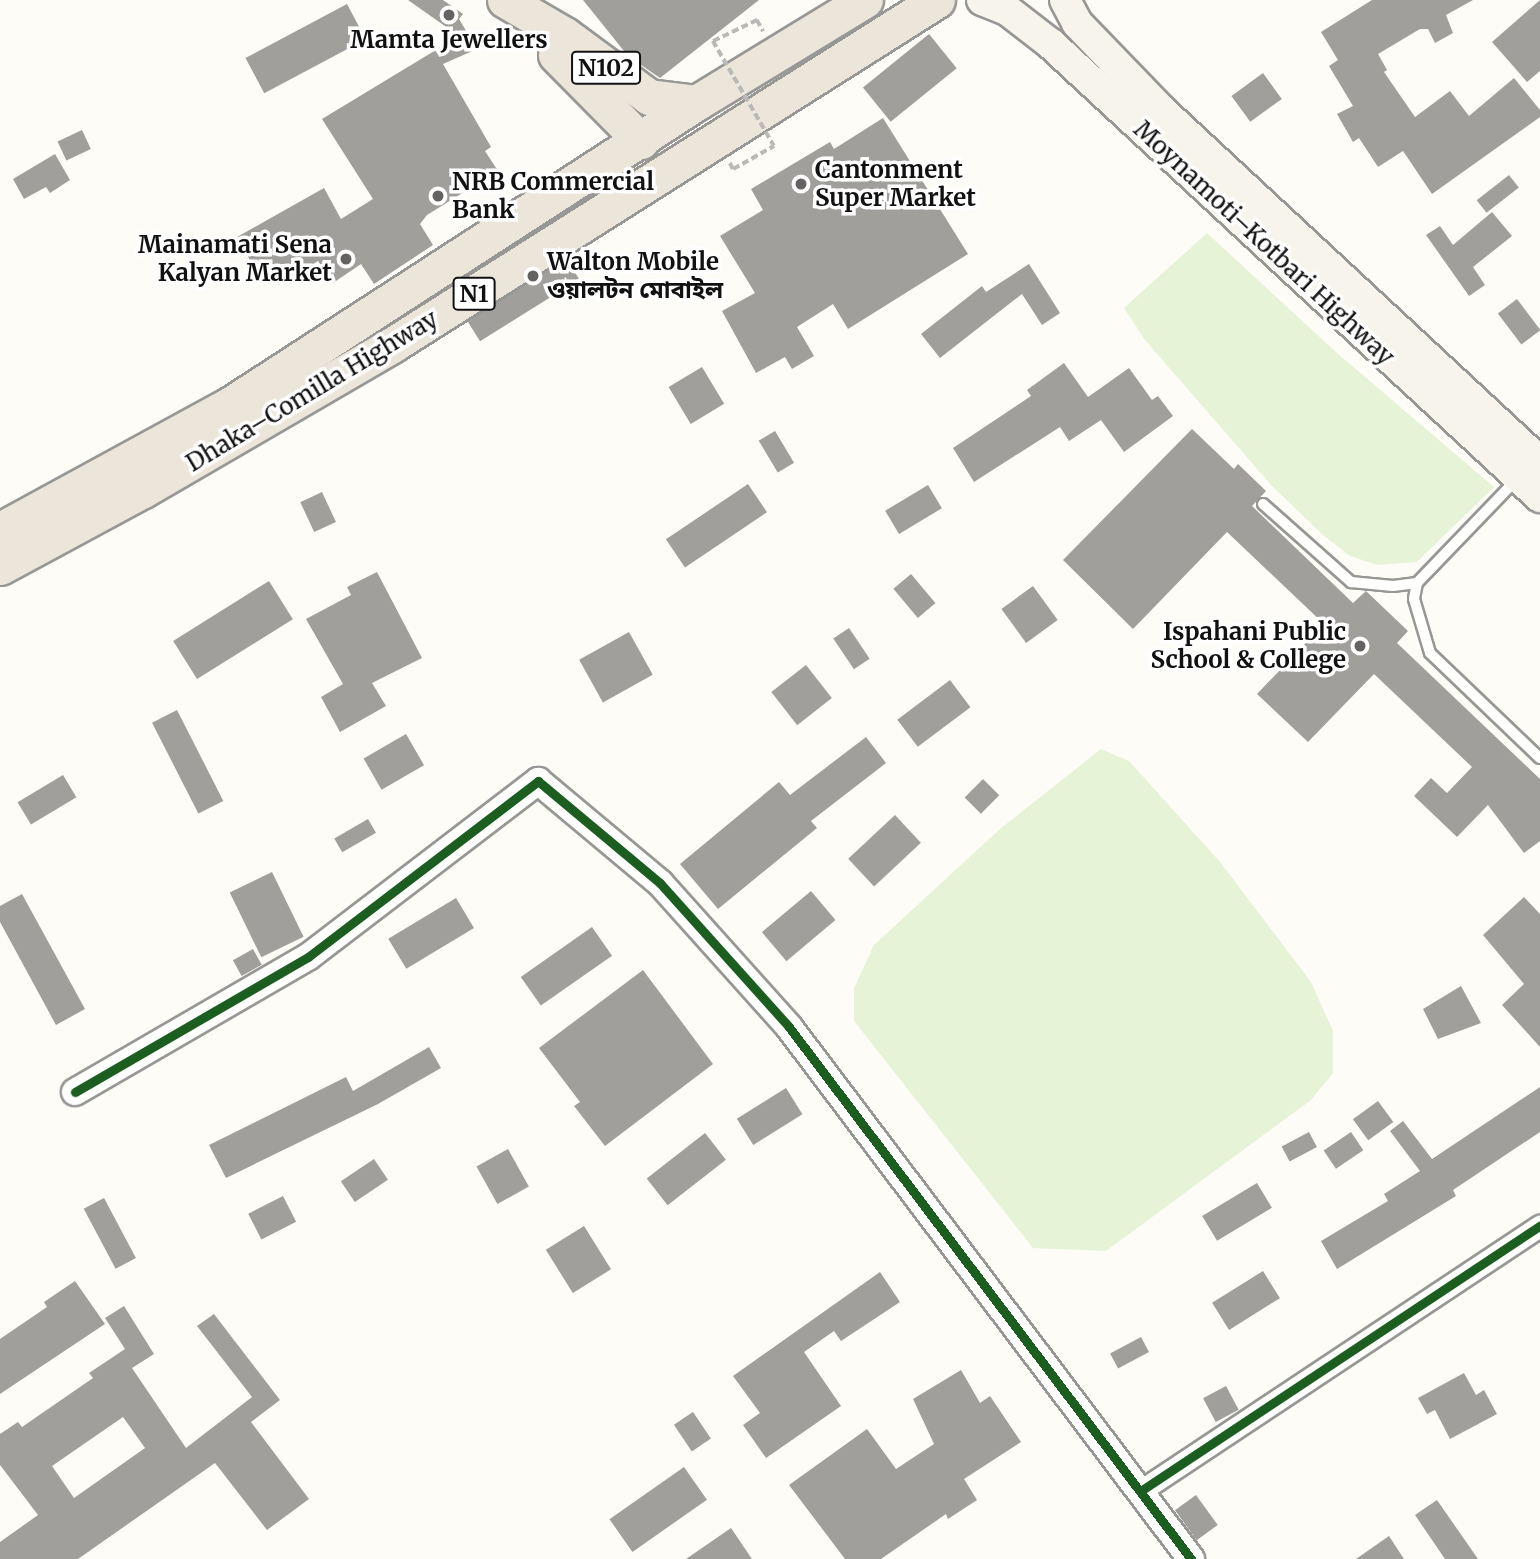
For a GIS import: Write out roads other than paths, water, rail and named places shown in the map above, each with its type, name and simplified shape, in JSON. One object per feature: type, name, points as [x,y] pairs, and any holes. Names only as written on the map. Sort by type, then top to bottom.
[{"type":"highway","name":"Dhaka–Comilla Highway","points":[[0,530],[231,404],[696,103],[865,0]]},
{"type":"highway","name":"Dhaka–Comilla Highway","points":[[0,567],[143,490],[392,345],[937,0]]},
{"type":"highway","name":"N102","points":[[514,7],[565,36],[649,97],[696,103]]},
{"type":"highway","name":"N102","points":[[514,7],[550,49],[601,97],[641,141]]},
{"type":"highway","points":[[561,192],[593,166],[608,143],[609,114],[601,97]]},
{"type":"main road","name":"Moynamoti–Kotbari Highway","points":[[982,0],[1007,10],[1051,44],[1533,479]]},
{"type":"main road","name":"Moynamoti–Kotbari Highway","points":[[1065,0],[1077,23],[1162,111],[1533,479]]},
{"type":"street","points":[[75,1092],[308,957],[538,780],[660,883],[789,1027],[1142,1490],[1191,1559]]},
{"type":"street","points":[[1142,1490],[1540,1226]]},
{"type":"lane","points":[[1262,504],[1351,582],[1417,583],[1533,479]]},
{"type":"lane","points":[[1417,583],[1416,614],[1430,653],[1540,758]]},
{"type":"place","name":"Mamta Jewellers","points":[[449,15]]},
{"type":"place","name":"Cantonment Super Market","points":[[801,184]]},
{"type":"place","name":"NRB Commercial Bank","points":[[438,196]]},
{"type":"place","name":"Mainamati Sena Kalyan Market","points":[[346,259]]},
{"type":"place","name":"Walton Mobile ওয়ালটন মোবাইল","points":[[533,276]]},
{"type":"place","name":"Ispahani Public School & College","points":[[1360,646]]}]
